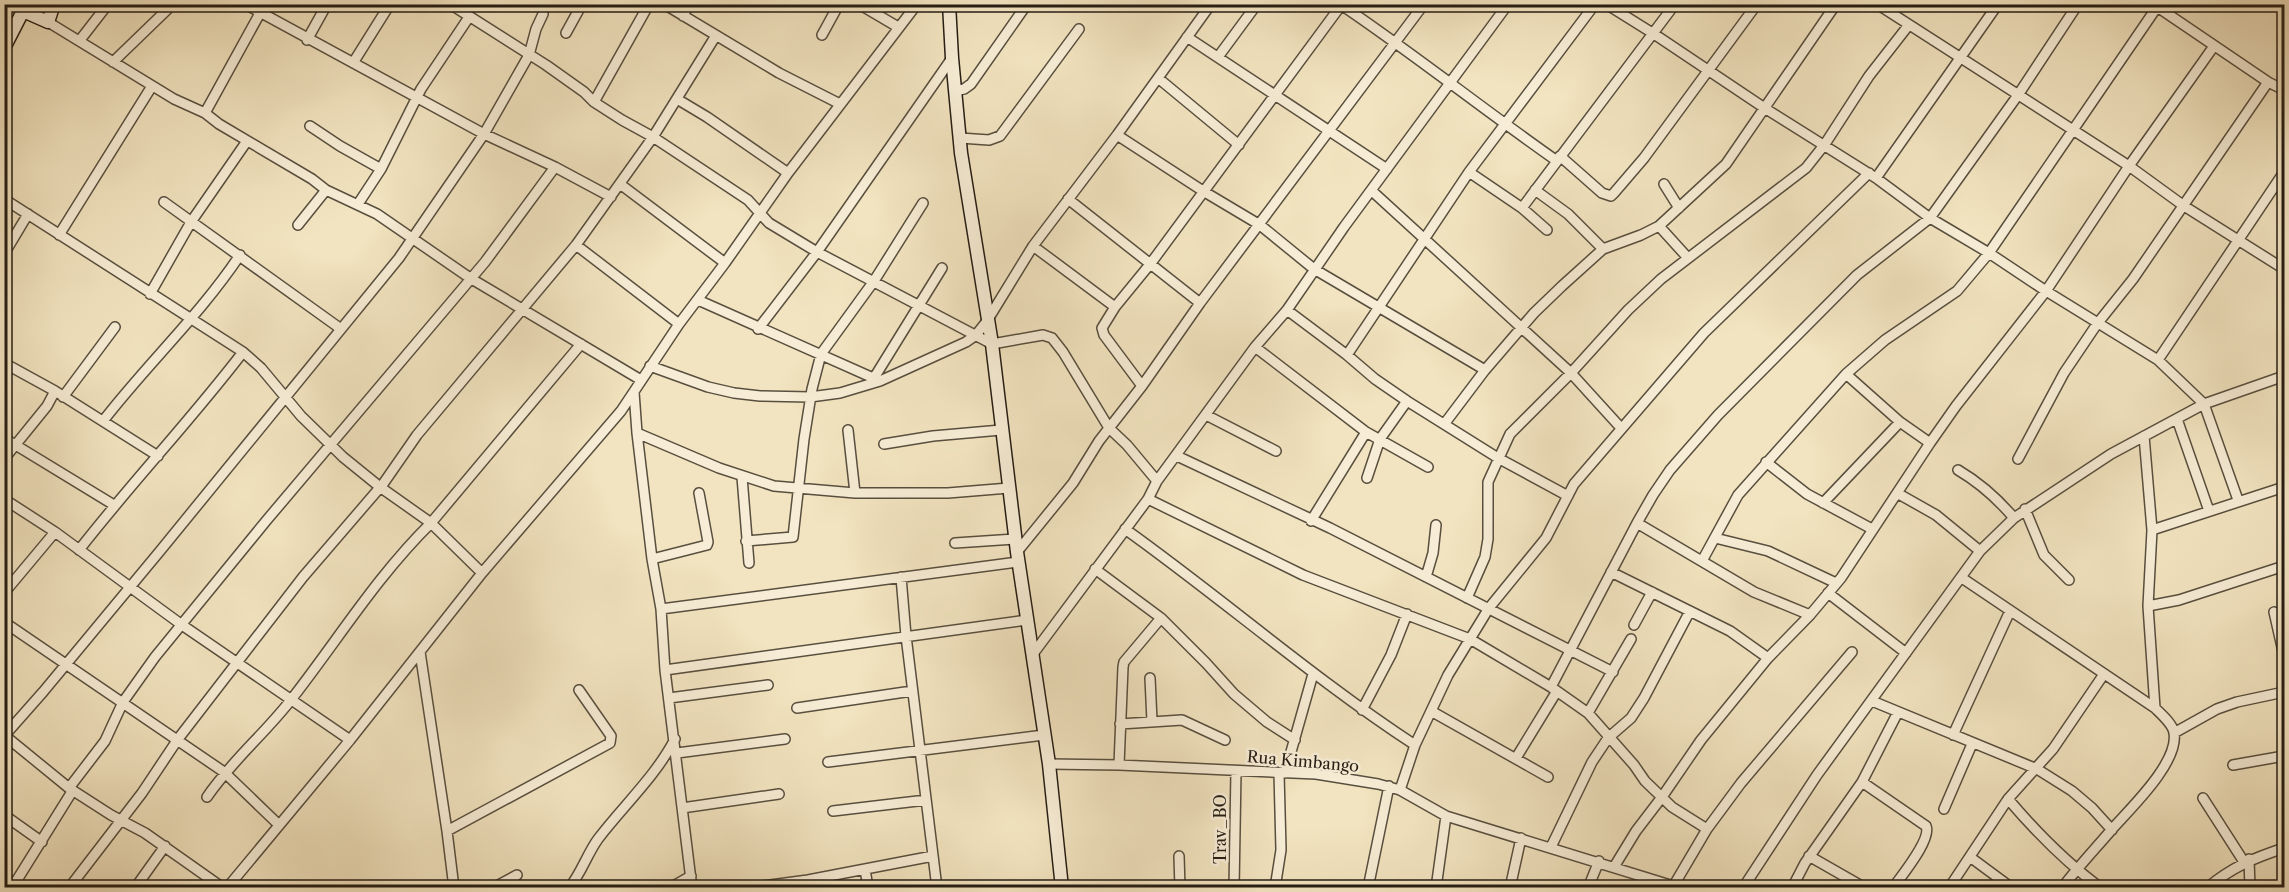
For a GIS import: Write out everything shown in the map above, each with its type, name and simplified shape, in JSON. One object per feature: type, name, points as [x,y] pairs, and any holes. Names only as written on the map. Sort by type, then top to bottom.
[{"type":"street","points":[[12,4],[23,12],[48,22],[80,40],[152,86],[205,113],[326,190],[377,214],[470,278],[641,380]]},
{"type":"street","points":[[48,22],[54,4]]},
{"type":"street","points":[[80,40],[108,4]]},
{"type":"street","points":[[113,62],[172,4]]},
{"type":"street","points":[[245,4],[262,9],[307,39],[484,134],[555,166],[612,197]]},
{"type":"street","points":[[307,39],[327,4]]},
{"type":"street","points":[[353,63],[390,4]]},
{"type":"street","points":[[450,4],[584,92],[594,102],[653,136],[748,200],[769,223],[817,252],[992,344],[1043,335],[1052,338],[1063,352],[1109,428],[1127,445],[1157,481]]},
{"type":"street","points":[[566,33],[582,4]]},
{"type":"street","points":[[594,102],[649,4]]},
{"type":"street","points":[[664,4],[715,37],[840,104]]},
{"type":"street","points":[[683,16],[689,4]]},
{"type":"street","points":[[822,35],[839,4]]},
{"type":"street","points":[[859,4],[898,27]]},
{"type":"street","points":[[543,15],[536,29],[529,55],[484,134],[412,238],[341,329],[66,665],[5,735],[71,789],[229,887],[350,740],[482,573],[634,392],[679,324],[788,173],[917,4]]},
{"type":"street","points":[[949,4],[960,138],[992,344],[1015,539],[1049,764],[1062,888]]},
{"type":"street","points":[[955,91],[971,84],[1027,4]]},
{"type":"street","points":[[650,366],[708,387],[735,393],[810,397],[840,393],[877,380],[957,347],[976,335],[1033,246],[1117,135],[1211,4]]},
{"type":"street","points":[[1218,57],[1257,4]]},
{"type":"street","points":[[661,609],[901,577],[1018,557],[1200,303],[1424,4]]},
{"type":"street","points":[[1033,654],[1148,499],[1157,481],[1255,347],[1287,310],[1314,269],[1508,4]]},
{"type":"street","points":[[1347,355],[1469,172],[1595,4]]},
{"type":"street","points":[[1606,4],[1766,109],[1873,175],[1930,218],[2158,360],[2204,404],[2238,501]]},
{"type":"street","points":[[1522,208],[1675,4]]},
{"type":"street","points":[[1142,386],[1102,332],[1102,328],[1115,307],[1151,263],[1341,5],[1504,124],[1559,159],[1602,193],[1611,196],[1644,158],[1757,4]]},
{"type":"street","points":[[1445,423],[1485,370],[1521,328],[1562,286],[1603,249],[1659,226],[1726,164],[1766,109],[1836,4]]},
{"type":"street","points":[[1877,4],[2284,269]]},
{"type":"street","points":[[1400,790],[1415,745],[1448,675],[1489,608],[1546,538],[1574,484],[1704,333],[1873,175],[1961,58],[1998,4]]},
{"type":"street","points":[[1516,758],[1554,689],[1570,651],[1611,572],[1653,495],[1670,470],[1718,415],[1857,275],[1930,218],[2018,95],[2078,4]]},
{"type":"street","points":[[2275,4],[2284,8]]},
{"type":"street","points":[[1702,561],[1738,495],[1846,374],[1885,340],[1957,291],[1989,253],[2155,6],[2268,82],[2284,90]]},
{"type":"street","points":[[205,113],[262,9]]},
{"type":"street","points":[[4,48],[23,12]]},
{"type":"street","points":[[358,204],[381,169],[416,97],[469,17]]},
{"type":"street","points":[[1467,598],[1485,557],[1488,539],[1486,489],[1510,434],[1571,373],[1628,310],[1688,258],[1798,175],[1825,144],[1869,76],[1908,26]]},
{"type":"street","points":[[960,138],[989,140],[1000,136],[1079,29]]},
{"type":"street","points":[[69,888],[142,793],[178,739],[303,577],[380,487],[417,435],[576,245],[653,136],[715,37]]},
{"type":"street","points":[[1186,37],[1387,169]]},
{"type":"street","points":[[1614,867],[1636,831],[1701,740],[1768,658],[1810,615],[1836,583],[1956,406],[2046,291],[2129,166],[2214,46]]},
{"type":"street","points":[[758,329],[817,252],[952,58]]},
{"type":"street","points":[[1158,78],[1239,145]]},
{"type":"street","points":[[2018,459],[2064,373],[2097,324],[2133,279],[2268,82]]},
{"type":"street","points":[[59,235],[152,86]]},
{"type":"street","points":[[676,99],[707,117],[788,173]]},
{"type":"street","points":[[310,126],[381,169]]},
{"type":"street","points":[[1117,135],[1260,225],[1314,269],[1485,370]]},
{"type":"street","points":[[150,294],[191,222],[247,141]]},
{"type":"street","points":[[12,888],[42,842],[71,789],[105,741],[123,702],[182,625],[330,445],[485,262],[555,166]]},
{"type":"street","points":[[1469,172],[1522,208],[1547,230]]},
{"type":"street","points":[[2158,360],[2284,172]]},
{"type":"street","points":[[620,184],[725,263]]},
{"type":"street","points":[[1664,184],[1678,208]]},
{"type":"street","points":[[297,225],[326,190]]},
{"type":"street","points":[[1535,190],[1568,214],[1603,249]]},
{"type":"street","points":[[1372,191],[1571,373],[1621,428]]},
{"type":"street","points":[[4,199],[243,352],[261,368],[284,397],[330,445],[380,487],[430,523],[482,573]]},
{"type":"street","points":[[1068,199],[1200,303]]},
{"type":"street","points":[[164,202],[341,329]]},
{"type":"street","points":[[746,541],[793,537],[810,397],[821,354],[874,281],[923,203]]},
{"type":"street","points":[[4,254],[28,214]]},
{"type":"street","points":[[1659,226],[1688,258]]},
{"type":"street","points":[[576,245],[679,324]]},
{"type":"street","points":[[1033,246],[1115,307]]},
{"type":"street","points":[[103,421],[135,380],[219,286],[240,255]]},
{"type":"street","points":[[877,380],[942,268]]},
{"type":"street","points":[[698,300],[758,329],[821,354],[877,380]]},
{"type":"street","points":[[1287,310],[1375,379],[1407,401],[1498,458],[1568,496]]},
{"type":"street","points":[[4,459],[115,327]]},
{"type":"street","points":[[207,797],[224,772],[292,698],[359,608],[413,541],[581,344]]},
{"type":"street","points":[[1255,347],[1366,432],[1428,467]]},
{"type":"street","points":[[79,550],[114,505],[206,401],[243,352]]},
{"type":"street","points":[[4,363],[59,394],[158,456]]},
{"type":"street","points":[[1846,374],[1899,422],[1930,443]]},
{"type":"street","points":[[1743,888],[1817,775],[1980,551],[2014,518],[2025,508],[2110,453],[2204,404],[2284,376]]},
{"type":"street","points":[[634,392],[692,888]]},
{"type":"street","points":[[1367,478],[1380,439],[1407,401]]},
{"type":"street","points":[[1206,415],[1276,451]]},
{"type":"street","points":[[2176,419],[2209,511]]},
{"type":"street","points":[[1823,503],[1899,422]]},
{"type":"street","points":[[848,430],[855,493]]},
{"type":"street","points":[[884,444],[933,436],[1001,430]]},
{"type":"street","points":[[1311,521],[1366,432]]},
{"type":"street","points":[[637,433],[742,477],[798,490],[855,493],[948,493],[1009,488]]},
{"type":"street","points":[[2144,436],[2152,530],[2148,606],[2154,708]]},
{"type":"street","points":[[4,438],[114,505]]},
{"type":"street","points":[[1177,456],[1330,528],[1613,672]]},
{"type":"street","points":[[1766,462],[1807,494],[1872,529]]},
{"type":"street","points":[[1958,470],[1995,496],[2014,518]]},
{"type":"street","points":[[742,477],[749,563]]},
{"type":"street","points":[[2152,530],[2284,487]]},
{"type":"street","points":[[652,559],[707,545],[699,493]]},
{"type":"street","points":[[1898,493],[1936,515],[1980,551]]},
{"type":"street","points":[[1148,499],[1303,574],[1470,639],[1554,689],[1588,713],[1634,765],[1645,781],[1672,807],[1707,829]]},
{"type":"street","points":[[4,500],[55,532],[182,625],[238,661],[350,740]]},
{"type":"street","points":[[2025,508],[2044,555],[2069,580]]},
{"type":"street","points":[[1637,524],[1754,592],[1810,615]]},
{"type":"street","points":[[1426,577],[1433,553],[1436,525]]},
{"type":"street","points":[[1125,529],[1180,568],[1313,674],[1415,745]]},
{"type":"street","points":[[4,593],[55,532]]},
{"type":"street","points":[[1715,538],[1768,551],[1836,583]]},
{"type":"street","points":[[955,543],[1015,539]]},
{"type":"street","points":[[2148,606],[2179,600],[2284,566]]},
{"type":"street","points":[[1095,569],[1161,618],[1234,694],[1267,722],[1295,740]]},
{"type":"street","points":[[1611,572],[1741,637],[1768,658]]},
{"type":"street","points":[[901,577],[912,691],[937,888]]},
{"type":"street","points":[[1962,578],[2154,708],[2174,733],[2172,749],[2164,767],[2150,788],[2062,888]]},
{"type":"street","points":[[1634,625],[1652,592]]},
{"type":"street","points":[[1828,593],[1906,653]]},
{"type":"street","points":[[1551,847],[1592,762],[1608,738],[1630,718],[1644,698],[1690,611]]},
{"type":"street","points":[[1953,735],[2010,611]]},
{"type":"street","points":[[2274,612],[2284,656]]},
{"type":"street","points":[[1362,710],[1390,655],[1407,614]]},
{"type":"street","points":[[1119,765],[1124,662],[1161,618]]},
{"type":"street","points":[[666,670],[1027,620]]},
{"type":"street","points":[[4,622],[224,772],[279,825]]},
{"type":"street","points":[[1588,713],[1631,639]]},
{"type":"street","points":[[420,652],[454,888]]},
{"type":"street","points":[[1677,886],[1707,829],[1748,775],[1852,652]]},
{"type":"street","points":[[1275,888],[1281,850],[1282,773],[1295,740],[1313,674]]},
{"type":"street","points":[[1949,888],[2008,799],[2037,770],[2104,674]]},
{"type":"street","points":[[1150,678],[1152,721]]},
{"type":"street","points":[[669,698],[768,685]]},
{"type":"street","points":[[447,831],[610,743],[611,736],[579,690]]},
{"type":"street","points":[[797,708],[912,691]]},
{"type":"street","points":[[2174,733],[2217,709],[2237,702],[2284,692]]},
{"type":"street","points":[[1872,701],[2037,770],[2072,791],[2112,830]]},
{"type":"street","points":[[1431,711],[1548,777]]},
{"type":"street","points":[[1792,888],[1809,856],[1862,782],[1898,712]]},
{"type":"street","points":[[1120,724],[1182,720],[1225,740]]},
{"type":"street","points":[[828,762],[1044,735]]},
{"type":"street","points":[[569,888],[594,844],[666,757],[675,738]]},
{"type":"street","points":[[677,753],[785,739]]},
{"type":"street","points":[[1944,809],[1972,744]]},
{"type":"street","points":[[2233,765],[2284,756]]},
{"type":"street","name":"Rua Kimbango","points":[[1049,764],[1119,765],[1348,778],[1400,790],[1446,816],[1677,886]]},
{"type":"street","name":"Trav_BO","points":[[1234,888],[1236,771]]},
{"type":"street","points":[[1862,782],[1926,826],[1928,830],[1929,834],[1924,843],[1893,888]]},
{"type":"street","points":[[1368,888],[1389,786]]},
{"type":"street","points":[[682,808],[779,794]]},
{"type":"street","points":[[2203,798],[2246,861],[2250,888]]},
{"type":"street","points":[[2008,799],[2051,848],[2101,888]]},
{"type":"street","points":[[833,811],[926,800]]},
{"type":"street","points":[[4,815],[42,842]]},
{"type":"street","points":[[1436,888],[1446,816]]},
{"type":"street","points":[[1510,888],[1521,838]]},
{"type":"street","points":[[135,888],[165,846]]},
{"type":"street","points":[[2207,888],[2246,861],[2284,848]]},
{"type":"street","points":[[747,888],[933,856]]},
{"type":"street","points":[[1179,856],[1179,888]]},
{"type":"street","points":[[1809,856],[1864,888]]},
{"type":"street","points":[[1970,857],[2012,888]]},
{"type":"street","points":[[1588,888],[1599,861]]},
{"type":"street","points":[[865,869],[868,888]]},
{"type":"street","points":[[493,888],[517,875]]},
{"type":"street","points":[[670,888],[691,876]]}]
